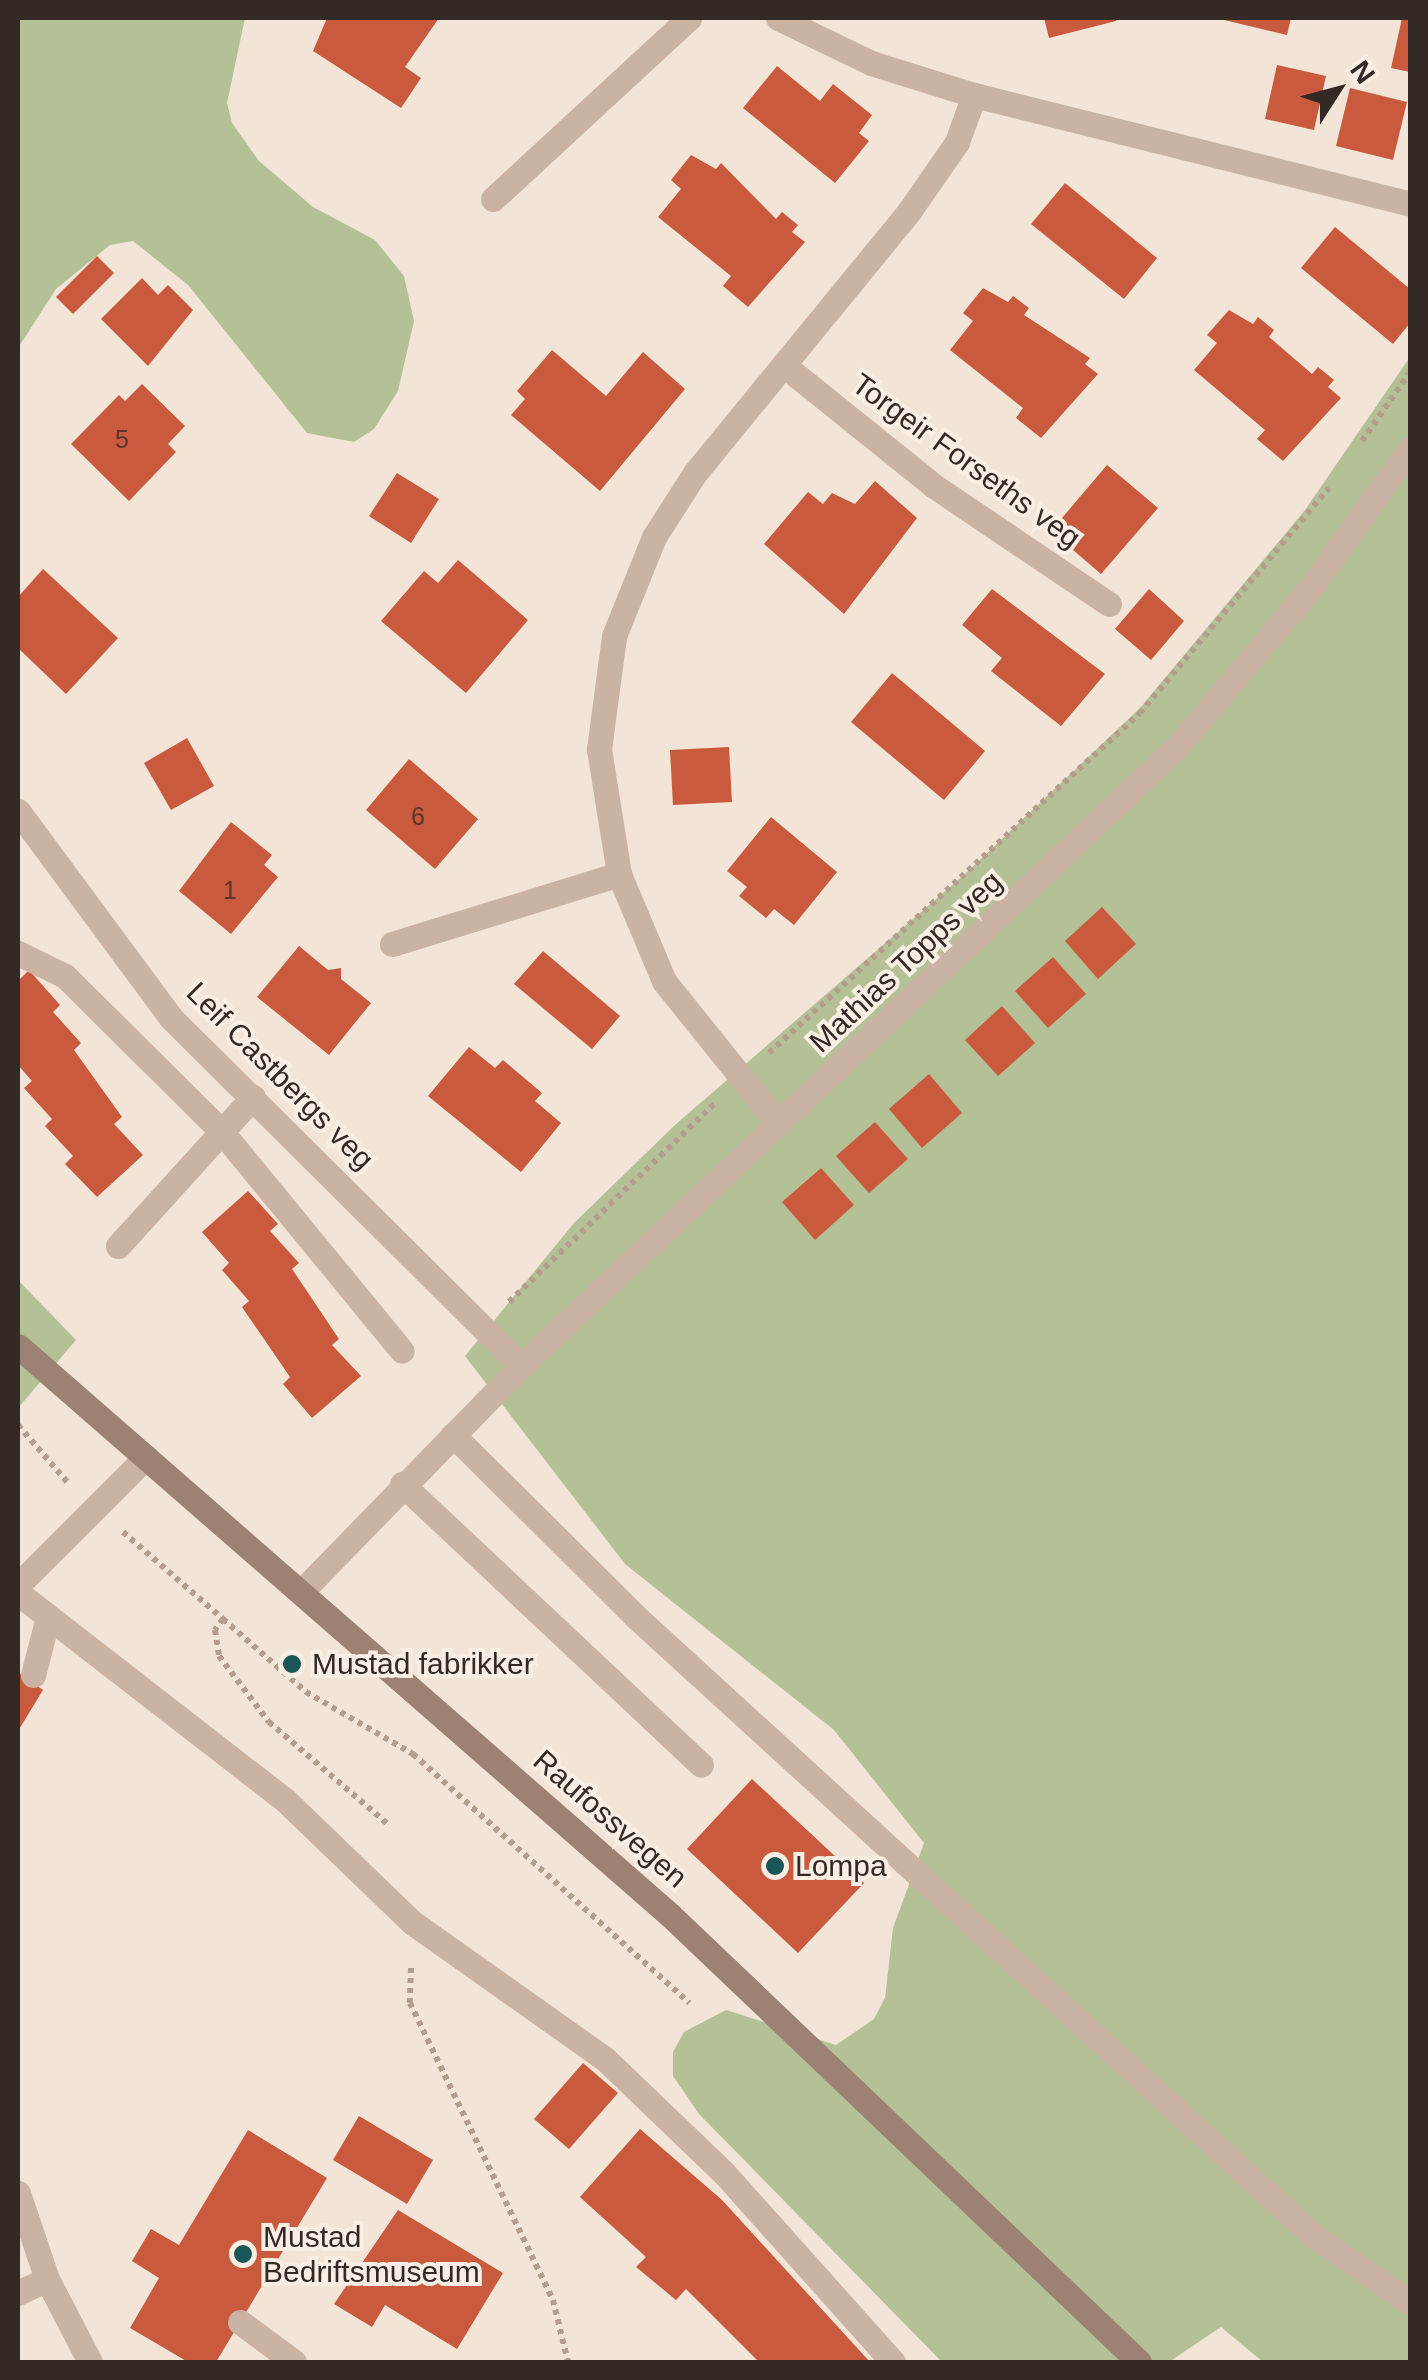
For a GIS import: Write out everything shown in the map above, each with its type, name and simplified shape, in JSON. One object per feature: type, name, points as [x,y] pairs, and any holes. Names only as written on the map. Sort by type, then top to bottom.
[{"type":"main road","name":"Raufossvegen","points":[[18,1346],[670,1915],[1138,2362]]},
{"type":"street","points":[[493,199],[689,18]]},
{"type":"street","points":[[778,18],[871,63],[974,94],[1410,204]]},
{"type":"street","points":[[778,1123],[738,1081],[664,981],[619,874],[599,749],[614,636],[654,536],[957,142],[974,94]]},
{"type":"street","name":"Torgeir Forseths veg","points":[[786,367],[934,486],[1109,604]]},
{"type":"street","name":"Mathias Topps veg","points":[[301,1592],[402,1484],[522,1366],[1177,747],[1312,586],[1410,448]]},
{"type":"street","name":"Leif Castbergs veg","points":[[18,811],[171,1018],[522,1366]]},
{"type":"street","points":[[392,944],[619,874]]},
{"type":"street","points":[[18,953],[66,976],[222,1132],[402,1350]]},
{"type":"street","points":[[118,1246],[253,1097]]},
{"type":"street","points":[[454,1435],[635,1616],[1315,2237],[1410,2302]]},
{"type":"street","points":[[18,1585],[99,1510],[146,1457]]},
{"type":"street","points":[[402,1484],[701,1766]]},
{"type":"street","points":[[18,1593],[284,1800],[413,1923],[604,2058],[724,2173],[894,2362]]},
{"type":"street","points":[[33,1675],[48,1617]]},
{"type":"street","points":[[18,2192],[47,2279],[90,2362]]},
{"type":"street","points":[[18,2292],[47,2279]]},
{"type":"street","points":[[240,2322],[294,2362]]},
{"type":"path","points":[[1353,454],[1410,372]]},
{"type":"path","points":[[484,1327],[738,1081],[1140,713],[1342,470]]},
{"type":"path","points":[[18,1424],[99,1510],[306,1692],[414,1754],[690,2003]]},
{"type":"path","points":[[223,1619],[215,1630],[218,1656],[239,1688],[390,1826]]},
{"type":"path","points":[[413,1923],[410,2003],[553,2300],[568,2362]]},
{"type":"green space","points":[[18,18],[245,18],[227,103],[232,123],[259,161],[313,207],[375,240],[404,276],[414,321],[398,391],[374,429],[354,442],[307,433],[188,285],[133,241],[110,245],[56,289],[18,348]]},
{"type":"green space","points":[[1410,357],[1410,2362],[1263,2362],[1221,2327],[1169,2362],[942,2362],[699,2114],[673,2076],[673,2052],[684,2032],[726,2010],[836,2045],[874,2019],[885,1998],[893,1928],[924,1843],[834,1730],[625,1564],[465,1356],[574,1223],[675,1125],[965,874],[1140,708],[1305,510]]},
{"type":"green space","points":[[18,1280],[76,1340],[18,1408]]},
{"type":"building","points":[[327,18],[439,18],[405,67],[421,78],[401,108],[313,51]]},
{"type":"building","points":[[1044,18],[1115,18],[1116,21],[1049,38]]},
{"type":"building","points":[[1216,18],[1291,18],[1287,35]]},
{"type":"building","points":[[1402,18],[1410,18],[1410,72],[1391,68]]},
{"type":"building","points":[[1277,65],[1326,76],[1314,130],[1265,119]]},
{"type":"building","points":[[777,66],[820,101],[833,84],[872,115],[859,133],[869,141],[835,183],[743,108]]},
{"type":"building","points":[[1350,88],[1407,102],[1393,160],[1336,146]]},
{"type":"building","points":[[691,155],[716,169],[721,163],[776,219],[782,212],[798,225],[792,232],[805,242],[748,307],[723,286],[731,276],[658,217],[681,189],[671,180]]},
{"type":"building","points":[[1065,183],[1157,258],[1124,299],[1031,224]]},
{"type":"building","points":[[1335,227],[1410,289],[1410,323],[1393,344],[1301,268]]},
{"type":"building","points":[[97,256],[114,273],[73,314],[56,297]]},
{"type":"building","points":[[142,278],[158,295],[168,285],[193,310],[148,366],[101,319]]},
{"type":"building","points":[[983,288],[1008,302],[1013,296],[1029,308],[1024,315],[1090,358],[1085,364],[1098,374],[1041,438],[1016,418],[1023,408],[950,350],[973,321],[963,313]]},
{"type":"building","points":[[1229,310],[1253,324],[1258,317],[1274,330],[1269,337],[1312,374],[1318,367],[1334,380],[1328,387],[1341,398],[1283,461],[1257,439],[1265,430],[1194,370],[1217,343],[1207,335]]},
{"type":"building","points":[[552,350],[606,396],[643,352],[685,389],[600,491],[511,415],[525,399],[517,391]]},
{"type":"building","points":[[142,384],[185,426],[168,444],[176,452],[129,501],[71,444],[119,395],[125,401]]},
{"type":"building","points":[[1107,465],[1158,508],[1101,574],[1051,531]]},
{"type":"building","points":[[397,473],[439,499],[411,543],[369,516]]},
{"type":"building","points":[[875,481],[917,518],[844,614],[764,544],[808,492],[823,504],[832,493],[855,504]]},
{"type":"building","points":[[458,560],[528,620],[466,693],[381,621],[424,571],[438,583]]},
{"type":"building","points":[[43,569],[118,638],[66,694],[18,648],[18,597]]},
{"type":"building","points":[[992,589],[1105,674],[1061,726],[991,671],[1002,658],[962,625]]},
{"type":"building","points":[[1149,589],[1184,621],[1151,660],[1115,629]]},
{"type":"building","points":[[892,673],[985,751],[944,800],[851,722]]},
{"type":"building","points":[[187,738],[214,786],[171,810],[144,763]]},
{"type":"building","points":[[729,747],[732,802],[673,805],[670,750]]},
{"type":"building","points":[[409,759],[478,819],[435,869],[366,810]]},
{"type":"building","points":[[771,817],[837,872],[794,925],[774,909],[766,918],[739,896],[747,887],[727,871]]},
{"type":"building","points":[[231,822],[272,855],[264,865],[278,877],[231,934],[179,891]]},
{"type":"building","points":[[1102,907],[1136,944],[1098,979],[1065,941]]},
{"type":"building","points":[[299,946],[328,970],[341,968],[341,979],[371,1003],[329,1055],[257,997]]},
{"type":"building","points":[[543,951],[620,1016],[592,1049],[514,984]]},
{"type":"building","points":[[1053,957],[1086,994],[1048,1028],[1015,991]]},
{"type":"building","points":[[29,970],[60,1005],[53,1012],[81,1043],[74,1050],[122,1117],[114,1124],[143,1155],[97,1197],[65,1164],[73,1156],[45,1126],[52,1119],[24,1088],[32,1081],[18,1065],[18,981]]},
{"type":"building","points":[[1002,1006],[1035,1043],[998,1076],[965,1040]]},
{"type":"building","points":[[469,1047],[495,1068],[503,1060],[542,1093],[535,1101],[561,1123],[521,1172],[428,1096]]},
{"type":"building","points":[[929,1074],[962,1113],[922,1148],[889,1109]]},
{"type":"building","points":[[875,1122],[908,1159],[869,1193],[836,1156]]},
{"type":"building","points":[[821,1168],[854,1205],[815,1240],[782,1202]]},
{"type":"building","points":[[248,1191],[278,1224],[270,1231],[299,1263],[292,1269],[339,1339],[332,1345],[361,1376],[312,1418],[283,1384],[290,1377],[242,1307],[249,1301],[222,1270],[229,1263],[202,1232]]},
{"type":"building","points":[[18,1672],[43,1690],[18,1731]]},
{"type":"building","name":"Lompa","points":[[752,1779],[864,1883],[798,1953],[687,1849]]},
{"type":"building","points":[[583,2063],[618,2093],[569,2149],[534,2119]]},
{"type":"building","points":[[359,2116],[433,2160],[407,2204],[333,2160]]},
{"type":"building","points":[[640,2129],[722,2200],[870,2362],[759,2362],[686,2289],[676,2300],[636,2267],[646,2257],[580,2197]]},
{"type":"building","points":[[248,2130],[327,2178],[216,2362],[188,2362],[130,2328],[159,2278],[132,2261],[151,2229],[179,2245]]},
{"type":"building","points":[[398,2210],[503,2273],[457,2349],[385,2305],[372,2327],[334,2304]]},
{"type":"place","name":"Mustad fabrikker","points":[[292,1664]]},
{"type":"place","name":"Lompa","points":[[775,1866]]},
{"type":"place","name":"Mustad Bedriftsmuseum","points":[[243,2254]]}]
